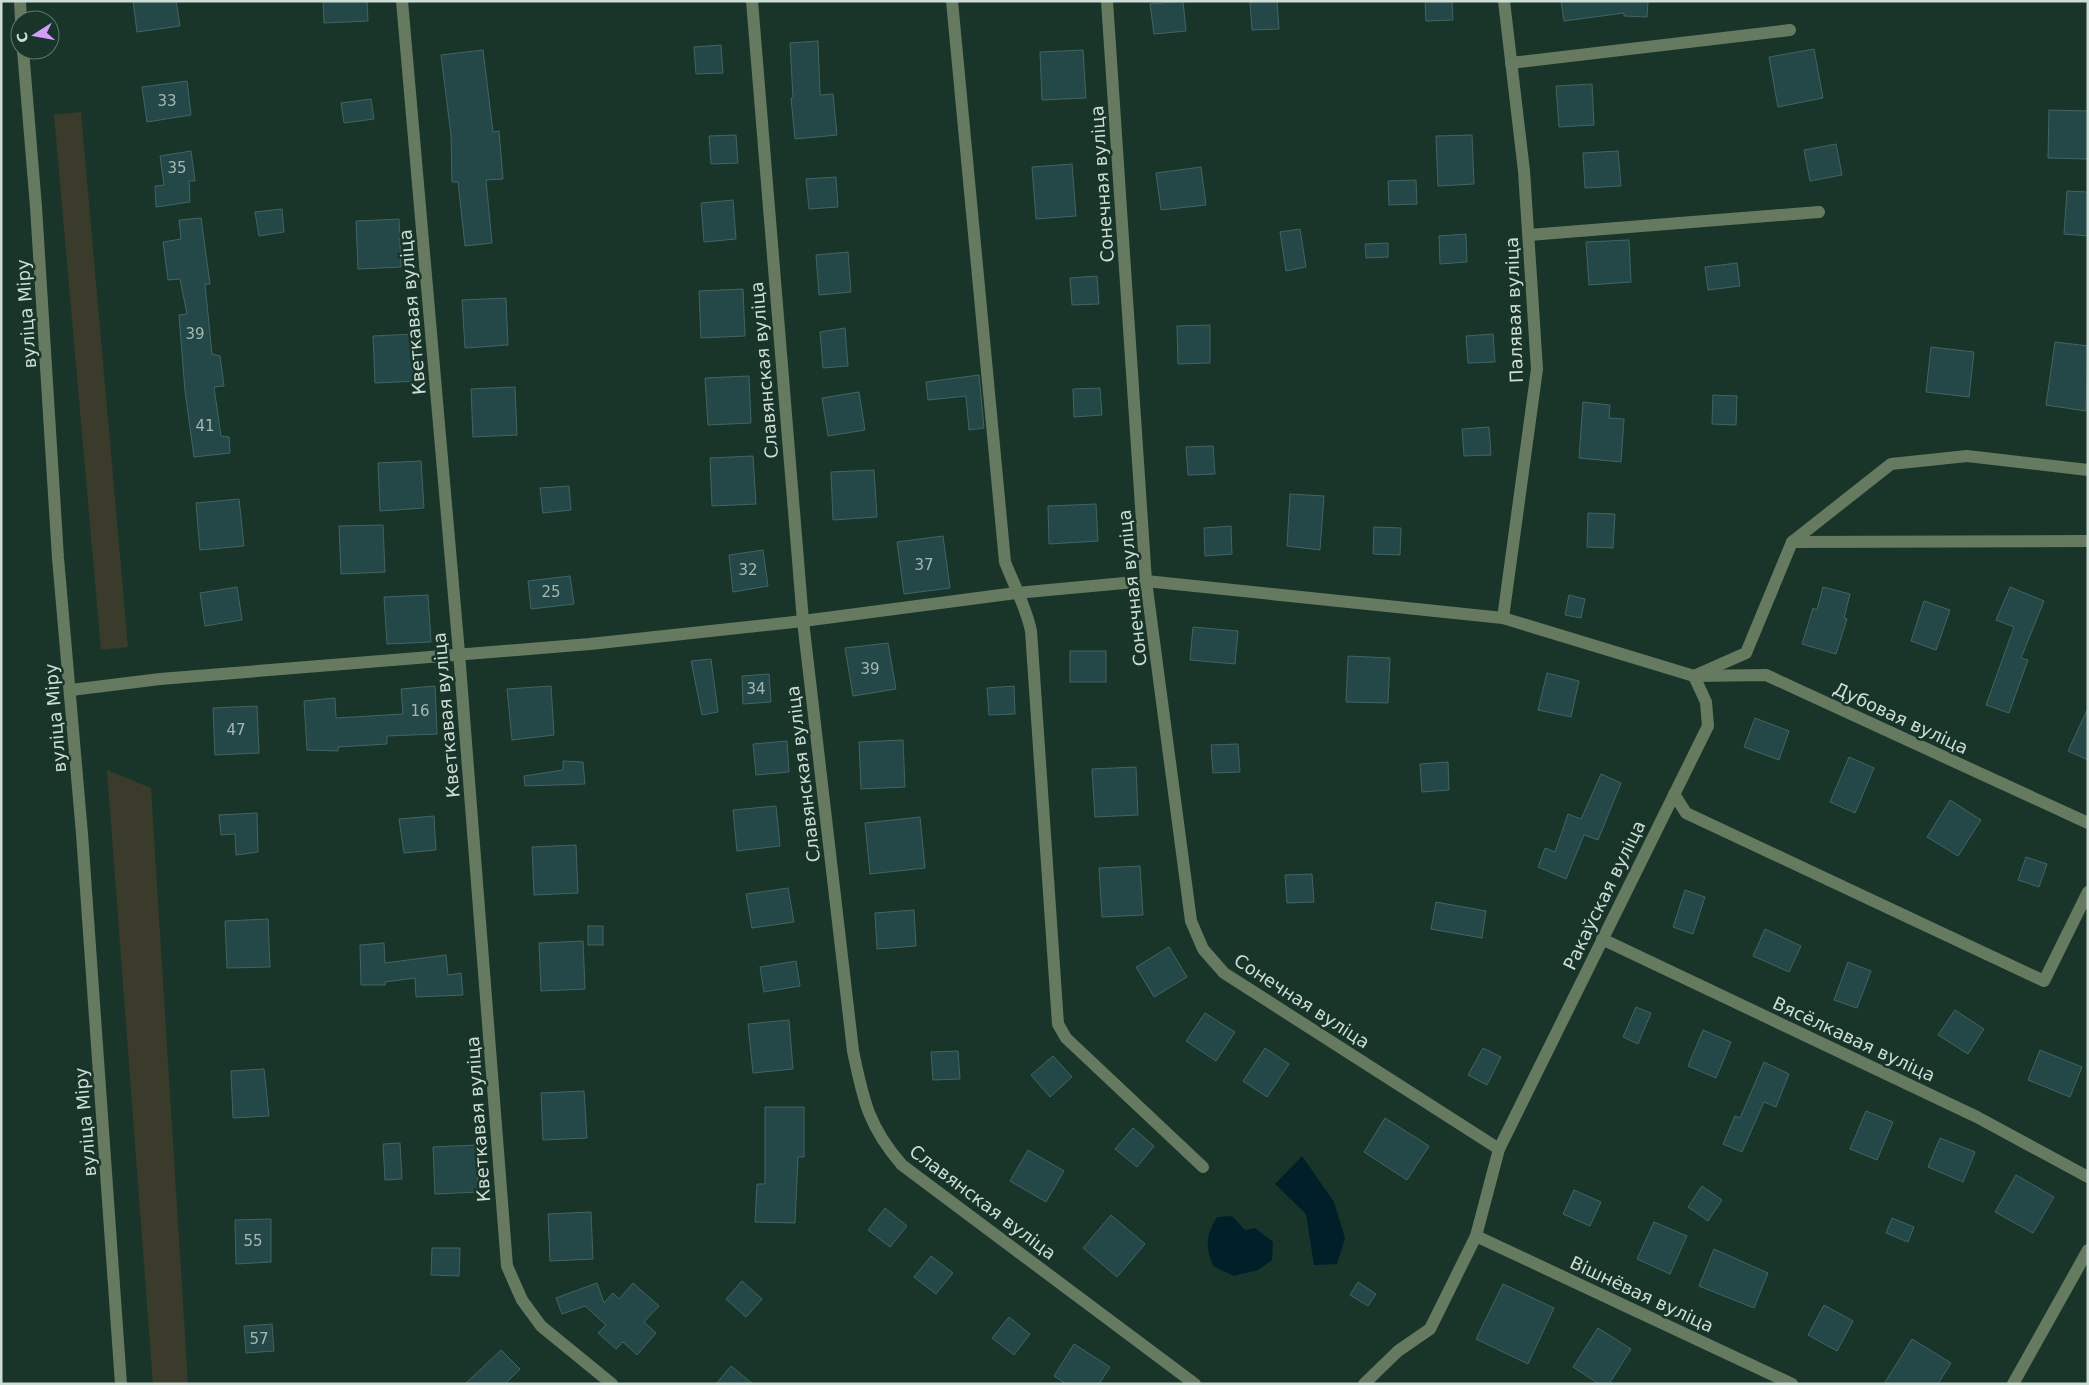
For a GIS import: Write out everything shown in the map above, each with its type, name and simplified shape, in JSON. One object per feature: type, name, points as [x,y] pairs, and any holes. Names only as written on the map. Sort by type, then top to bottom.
[{"type":"street","name":"Кветкавая вуліца","points":[[402,1],[459,653],[507,1266],[522,1300],[541,1326],[612,1384]]},
{"type":"street","name":"Славянская вуліца","points":[[752,1],[803,621],[853,1051],[861,1089],[873,1125],[884,1144],[902,1165],[1195,1384]]},
{"type":"street","points":[[952,1],[1005,562],[1016,593],[1027,610],[1031,631],[1058,1024],[1066,1038],[1203,1167]]},
{"type":"street","name":"Сонечная вуліца","points":[[1107,1],[1146,581],[1191,921],[1203,949],[1224,973],[1498,1149]]},
{"type":"street","name":"Палявая вуліца","points":[[1503,618],[1537,369],[1524,171],[1504,1]]},
{"type":"street","points":[[1511,63],[1790,30]]},
{"type":"street","name":"вуліца Міру","points":[[24,60],[36,207],[58,558],[71,690],[121,1384]]},
{"type":"street","points":[[1529,235],[1819,212]]},
{"type":"street","points":[[1694,676],[1746,653],[1792,542],[1891,464],[1967,456],[2088,470]]},
{"type":"street","points":[[1792,542],[2088,541]]},
{"type":"street","name":"Дубовая вуліца","points":[[71,690],[160,679],[459,653],[590,644],[803,621],[1016,593],[1146,581],[1503,618],[1694,676],[1766,675],[2088,823]]},
{"type":"street","name":"Ракаўская вуліца","points":[[1364,1384],[1398,1351],[1430,1329],[1476,1236],[1498,1149],[1708,726],[1706,702],[1694,676]]},
{"type":"street","points":[[1674,794],[1686,813],[2044,981],[2088,892]]},
{"type":"street","name":"Вясёлкавая вуліца","points":[[1602,939],[1977,1117],[2088,1176]]},
{"type":"street","name":"Вішнёвая вуліца","points":[[1476,1236],[1792,1384]]},
{"type":"street","points":[[2012,1384],[2088,1250]]},
{"type":"green space","points":[[81,112],[128,647],[101,650],[54,115]]},
{"type":"green space","points":[[107,770],[151,788],[188,1384],[153,1384]]},
{"type":"water","points":[[1302,1156],[1334,1202],[1345,1238],[1337,1264],[1314,1265],[1306,1214],[1275,1184]]},
{"type":"water","points":[[1232,1216],[1245,1230],[1255,1228],[1273,1242],[1272,1260],[1258,1270],[1234,1276],[1213,1266],[1208,1246],[1209,1235],[1217,1217]]},
{"type":"building","points":[[133,1],[176,1],[180,26],[137,32]]},
{"type":"building","points":[[323,1],[367,1],[368,21],[324,23]]},
{"type":"building","points":[[1183,1],[1186,31],[1154,34],[1150,4]]},
{"type":"building","points":[[1277,1],[1279,29],[1252,30],[1250,2]]},
{"type":"building","points":[[1425,1],[1452,1],[1453,20],[1426,21]]},
{"type":"building","points":[[1561,1],[1648,1],[1647,17],[1624,16],[1624,13],[1564,21]]},
{"type":"building","points":[[818,41],[820,95],[833,94],[837,135],[795,139],[791,98],[793,98],[790,43]]},
{"type":"building","points":[[721,45],[723,73],[696,74],[694,47]]},
{"type":"building","points":[[1814,49],[1823,98],[1778,107],[1769,57]]},
{"type":"building","points":[[483,50],[493,132],[499,131],[503,179],[486,180],[492,243],[465,246],[458,182],[452,182],[451,135],[441,55]]},
{"type":"building","points":[[1083,50],[1086,98],[1042,100],[1040,52]]},
{"type":"building","points":[[187,81],[191,115],[147,122],[142,87]]},
{"type":"building","points":[[1592,84],[1594,125],[1559,127],[1556,86]]},
{"type":"building","points":[[371,99],[374,119],[344,123],[341,103]]},
{"type":"building","points":[[2049,110],[2088,111],[2088,159],[2048,158]]},
{"type":"building","points":[[736,135],[738,163],[711,164],[709,136]]},
{"type":"building","points":[[1472,135],[1474,184],[1438,186],[1436,136]]},
{"type":"building","points":[[1836,144],[1842,175],[1810,181],[1804,150]]},
{"type":"building","points":[[191,151],[195,181],[189,181],[190,202],[156,207],[155,186],[164,185],[160,156]]},
{"type":"building","points":[[1618,151],[1621,186],[1585,188],[1583,153]]},
{"type":"building","points":[[1072,164],[1076,216],[1036,219],[1032,167]]},
{"type":"building","points":[[1201,167],[1206,205],[1161,210],[1156,173]]},
{"type":"building","points":[[836,177],[838,207],[809,209],[806,179]]},
{"type":"building","points":[[1416,180],[1417,204],[1389,205],[1388,181]]},
{"type":"building","points":[[2067,191],[2088,192],[2088,236],[2064,234]]},
{"type":"building","points":[[733,200],[736,239],[704,242],[701,203]]},
{"type":"building","points":[[282,209],[284,232],[259,236],[255,212]]},
{"type":"building","points":[[201,218],[210,284],[205,284],[212,354],[220,356],[224,386],[214,387],[221,436],[229,437],[230,453],[194,457],[185,391],[179,315],[187,314],[180,279],[168,280],[163,242],[181,239],[179,220]]},
{"type":"building","points":[[399,219],[401,267],[358,269],[356,221]]},
{"type":"building","points":[[1300,229],[1306,267],[1286,271],[1280,232]]},
{"type":"building","points":[[1466,234],[1467,262],[1440,264],[1439,236]]},
{"type":"building","points":[[1629,240],[1631,282],[1589,285],[1586,242]]},
{"type":"building","points":[[1388,243],[1388,257],[1366,258],[1365,244]]},
{"type":"building","points":[[848,252],[851,292],[819,295],[816,255]]},
{"type":"building","points":[[1737,263],[1740,286],[1708,290],[1705,267]]},
{"type":"building","points":[[1097,276],[1099,304],[1072,305],[1070,278]]},
{"type":"building","points":[[743,289],[745,336],[701,338],[699,291]]},
{"type":"building","points":[[506,298],[508,345],[465,348],[462,300]]},
{"type":"building","points":[[1210,325],[1210,363],[1178,364],[1177,326]]},
{"type":"building","points":[[845,328],[848,366],[823,368],[820,332]]},
{"type":"building","points":[[416,334],[419,381],[375,383],[373,336]]},
{"type":"building","points":[[1493,334],[1495,362],[1468,363],[1466,336]]},
{"type":"building","points":[[2055,342],[2088,346],[2086,411],[2046,405]]},
{"type":"building","points":[[1931,347],[1974,352],[1969,397],[1926,392]]},
{"type":"building","points":[[979,375],[984,428],[969,430],[966,396],[928,400],[926,382]]},
{"type":"building","points":[[749,376],[751,423],[708,425],[705,378]]},
{"type":"building","points":[[515,387],[517,435],[473,437],[471,389]]},
{"type":"building","points":[[1100,388],[1102,415],[1074,417],[1073,389]]},
{"type":"building","points":[[859,392],[865,430],[828,436],[822,398]]},
{"type":"building","points":[[1713,395],[1737,396],[1736,425],[1712,424]]},
{"type":"building","points":[[1583,402],[1610,405],[1609,418],[1624,419],[1621,462],[1579,458]]},
{"type":"building","points":[[1489,427],[1491,455],[1464,456],[1462,429]]},
{"type":"building","points":[[1213,446],[1215,474],[1188,475],[1186,447]]},
{"type":"building","points":[[753,456],[756,504],[712,506],[710,458]]},
{"type":"building","points":[[421,461],[424,508],[380,511],[378,463]]},
{"type":"building","points":[[874,470],[877,517],[833,520],[831,472]]},
{"type":"building","points":[[569,486],[571,510],[543,513],[540,488]]},
{"type":"building","points":[[1290,494],[1324,496],[1320,550],[1287,546]]},
{"type":"building","points":[[239,499],[244,546],[200,550],[196,503]]},
{"type":"building","points":[[1096,504],[1098,541],[1049,544],[1048,506]]},
{"type":"building","points":[[1588,513],[1615,514],[1613,548],[1587,547]]},
{"type":"building","points":[[383,525],[385,572],[341,574],[339,526]]},
{"type":"building","points":[[1231,526],[1232,554],[1205,556],[1204,528]]},
{"type":"building","points":[[1374,527],[1401,528],[1400,555],[1373,554]]},
{"type":"building","points":[[943,536],[950,588],[904,594],[897,542]]},
{"type":"building","points":[[763,550],[768,586],[733,592],[729,555]]},
{"type":"building","points":[[570,576],[574,604],[531,609],[528,581]]},
{"type":"building","points":[[237,587],[242,620],[205,626],[200,593]]},
{"type":"building","points":[[1823,587],[1850,594],[1844,618],[1847,619],[1836,654],[1802,644],[1813,608],[1817,610]]},
{"type":"building","points":[[2010,587],[2044,601],[2021,658],[2028,660],[2009,713],[1986,705],[2014,627],[1996,620]]},
{"type":"building","points":[[428,595],[431,642],[387,644],[384,597]]},
{"type":"building","points":[[1569,595],[1585,599],[1581,618],[1565,615]]},
{"type":"building","points":[[1924,601],[1950,610],[1936,650],[1911,641]]},
{"type":"building","points":[[1193,627],[1238,631],[1235,664],[1190,660]]},
{"type":"building","points":[[888,643],[896,689],[853,696],[845,648]]},
{"type":"building","points":[[1070,651],[1106,651],[1106,682],[1070,682]]},
{"type":"building","points":[[1348,656],[1390,658],[1388,703],[1346,702]]},
{"type":"building","points":[[711,659],[718,712],[702,715],[691,661]]},
{"type":"building","points":[[1547,673],[1579,681],[1571,717],[1538,710]]},
{"type":"building","points":[[769,674],[771,702],[743,704],[742,676]]},
{"type":"building","points":[[435,686],[437,734],[387,736],[387,744],[338,747],[338,751],[307,750],[304,701],[335,698],[336,718],[403,714],[401,689]]},
{"type":"building","points":[[551,686],[554,735],[512,740],[507,689]]},
{"type":"building","points":[[1014,686],[1015,714],[989,715],[987,688]]},
{"type":"building","points":[[257,706],[259,753],[215,755],[213,708]]},
{"type":"building","points":[[2088,708],[2088,760],[2068,751]]},
{"type":"building","points":[[1755,718],[1789,731],[1779,760],[1744,747]]},
{"type":"building","points":[[903,740],[905,787],[861,789],[859,742]]},
{"type":"building","points":[[787,741],[789,772],[756,775],[753,744]]},
{"type":"building","points":[[1238,744],[1240,772],[1213,773],[1211,745]]},
{"type":"building","points":[[1849,757],[1874,768],[1855,813],[1830,802]]},
{"type":"building","points":[[563,761],[583,762],[585,784],[525,786],[524,776],[563,770]]},
{"type":"building","points":[[1448,762],[1449,790],[1422,792],[1420,764]]},
{"type":"building","points":[[1136,767],[1138,815],[1095,817],[1092,769]]},
{"type":"building","points":[[1601,774],[1621,783],[1598,840],[1584,835],[1566,879],[1538,867],[1545,848],[1555,852],[1568,814],[1581,819]]},
{"type":"building","points":[[1950,800],[1981,820],[1958,856],[1927,837]]},
{"type":"building","points":[[776,806],[780,846],[737,851],[733,810]]},
{"type":"building","points":[[257,813],[258,852],[236,855],[235,834],[221,835],[219,815]]},
{"type":"building","points":[[434,816],[436,850],[404,853],[399,819]]},
{"type":"building","points":[[920,817],[925,868],[870,874],[865,823]]},
{"type":"building","points":[[576,845],[578,893],[534,895],[532,847]]},
{"type":"building","points":[[2026,857],[2047,864],[2039,887],[2018,880]]},
{"type":"building","points":[[1140,866],[1143,915],[1102,917],[1099,868]]},
{"type":"building","points":[[1312,874],[1314,902],[1287,903],[1285,875]]},
{"type":"building","points":[[788,888],[794,922],[752,928],[746,894]]},
{"type":"building","points":[[1685,890],[1705,897],[1693,934],[1673,927]]},
{"type":"building","points":[[1436,902],[1486,911],[1482,938],[1431,929]]},
{"type":"building","points":[[914,910],[916,946],[877,949],[875,913]]},
{"type":"building","points":[[268,919],[270,967],[227,968],[225,921]]},
{"type":"building","points":[[588,926],[603,926],[603,945],[588,945]]},
{"type":"building","points":[[1765,929],[1801,946],[1789,972],[1753,956]]},
{"type":"building","points":[[583,941],[585,989],[541,991],[539,943]]},
{"type":"building","points":[[384,943],[385,963],[446,955],[448,975],[461,973],[463,995],[416,997],[415,978],[385,982],[385,985],[361,985],[360,945]]},
{"type":"building","points":[[1169,947],[1187,977],[1154,997],[1136,967]]},
{"type":"building","points":[[796,961],[800,986],[764,992],[760,967]]},
{"type":"building","points":[[1848,962],[1871,971],[1857,1008],[1834,1000]]},
{"type":"building","points":[[1636,1007],[1651,1013],[1638,1044],[1623,1037]]},
{"type":"building","points":[[1955,1010],[1984,1029],[1968,1054],[1938,1035]]},
{"type":"building","points":[[1205,1013],[1235,1032],[1216,1061],[1186,1041]]},
{"type":"building","points":[[789,1020],[793,1069],[753,1073],[748,1024]]},
{"type":"building","points":[[1703,1030],[1731,1042],[1716,1078],[1688,1066]]},
{"type":"building","points":[[1265,1048],[1289,1064],[1267,1097],[1243,1081]]},
{"type":"building","points":[[1483,1048],[1501,1057],[1487,1085],[1468,1075]]},
{"type":"building","points":[[2040,1050],[2082,1067],[2070,1097],[2028,1080]]},
{"type":"building","points":[[958,1051],[960,1079],[933,1080],[931,1052]]},
{"type":"building","points":[[1053,1056],[1072,1077],[1050,1097],[1031,1075]]},
{"type":"building","points":[[1764,1062],[1789,1074],[1776,1107],[1764,1102],[1742,1152],[1723,1144],[1735,1116],[1740,1118]]},
{"type":"building","points":[[264,1069],[269,1116],[233,1118],[231,1071]]},
{"type":"building","points":[[584,1091],[587,1138],[543,1140],[541,1093]]},
{"type":"building","points":[[765,1107],[804,1107],[804,1157],[798,1157],[795,1223],[755,1222],[757,1184],[765,1184]]},
{"type":"building","points":[[1866,1111],[1893,1122],[1877,1160],[1850,1149]]},
{"type":"building","points":[[1385,1118],[1429,1146],[1407,1180],[1364,1152]]},
{"type":"building","points":[[1133,1128],[1154,1146],[1137,1167],[1115,1149]]},
{"type":"building","points":[[1940,1138],[1975,1152],[1963,1182],[1928,1167]]},
{"type":"building","points":[[400,1143],[402,1179],[385,1180],[383,1144]]},
{"type":"building","points":[[476,1145],[478,1192],[435,1194],[433,1147]]},
{"type":"building","points":[[1028,1150],[1064,1171],[1046,1202],[1010,1181]]},
{"type":"building","points":[[2016,1175],[2054,1197],[2033,1233],[1995,1212]]},
{"type":"building","points":[[1702,1186],[1722,1200],[1708,1221],[1688,1207]]},
{"type":"building","points":[[1574,1190],[1601,1202],[1590,1226],[1563,1214]]},
{"type":"building","points":[[885,1208],[907,1226],[890,1247],[868,1230]]},
{"type":"building","points":[[591,1212],[593,1259],[550,1261],[548,1214]]},
{"type":"building","points":[[1111,1215],[1145,1244],[1117,1277],[1083,1248]]},
{"type":"building","points":[[1892,1218],[1914,1227],[1908,1242],[1886,1233]]},
{"type":"building","points":[[271,1219],[271,1262],[236,1264],[235,1220]]},
{"type":"building","points":[[1654,1222],[1687,1236],[1670,1274],[1637,1259]]},
{"type":"building","points":[[432,1248],[460,1248],[459,1276],[431,1275]]},
{"type":"building","points":[[1714,1249],[1768,1273],[1754,1308],[1699,1286]]},
{"type":"building","points":[[931,1256],[953,1273],[936,1294],[914,1277]]},
{"type":"building","points":[[742,1281],[762,1299],[746,1317],[726,1299]]},
{"type":"building","points":[[1358,1282],[1376,1294],[1368,1306],[1350,1295]]},
{"type":"building","points":[[597,1283],[604,1303],[613,1293],[619,1299],[633,1283],[659,1306],[644,1322],[656,1333],[637,1355],[623,1342],[616,1349],[598,1333],[606,1325],[585,1306],[562,1314],[556,1298]]},
{"type":"building","points":[[1503,1284],[1554,1308],[1528,1364],[1476,1339]]},
{"type":"building","points":[[1824,1305],[1853,1321],[1837,1351],[1808,1335]]},
{"type":"building","points":[[1009,1317],[1030,1334],[1014,1355],[992,1338]]},
{"type":"building","points":[[272,1324],[274,1351],[246,1353],[244,1326]]},
{"type":"building","points":[[1598,1328],[1631,1349],[1609,1384],[1599,1384],[1573,1367]]},
{"type":"building","points":[[1912,1339],[1951,1363],[1938,1384],[1884,1384]]},
{"type":"building","points":[[1074,1344],[1110,1367],[1099,1384],[1066,1384],[1054,1376]]},
{"type":"building","points":[[501,1350],[520,1369],[505,1384],[465,1384]]},
{"type":"building","points":[[731,1366],[753,1384],[716,1384]]}]
